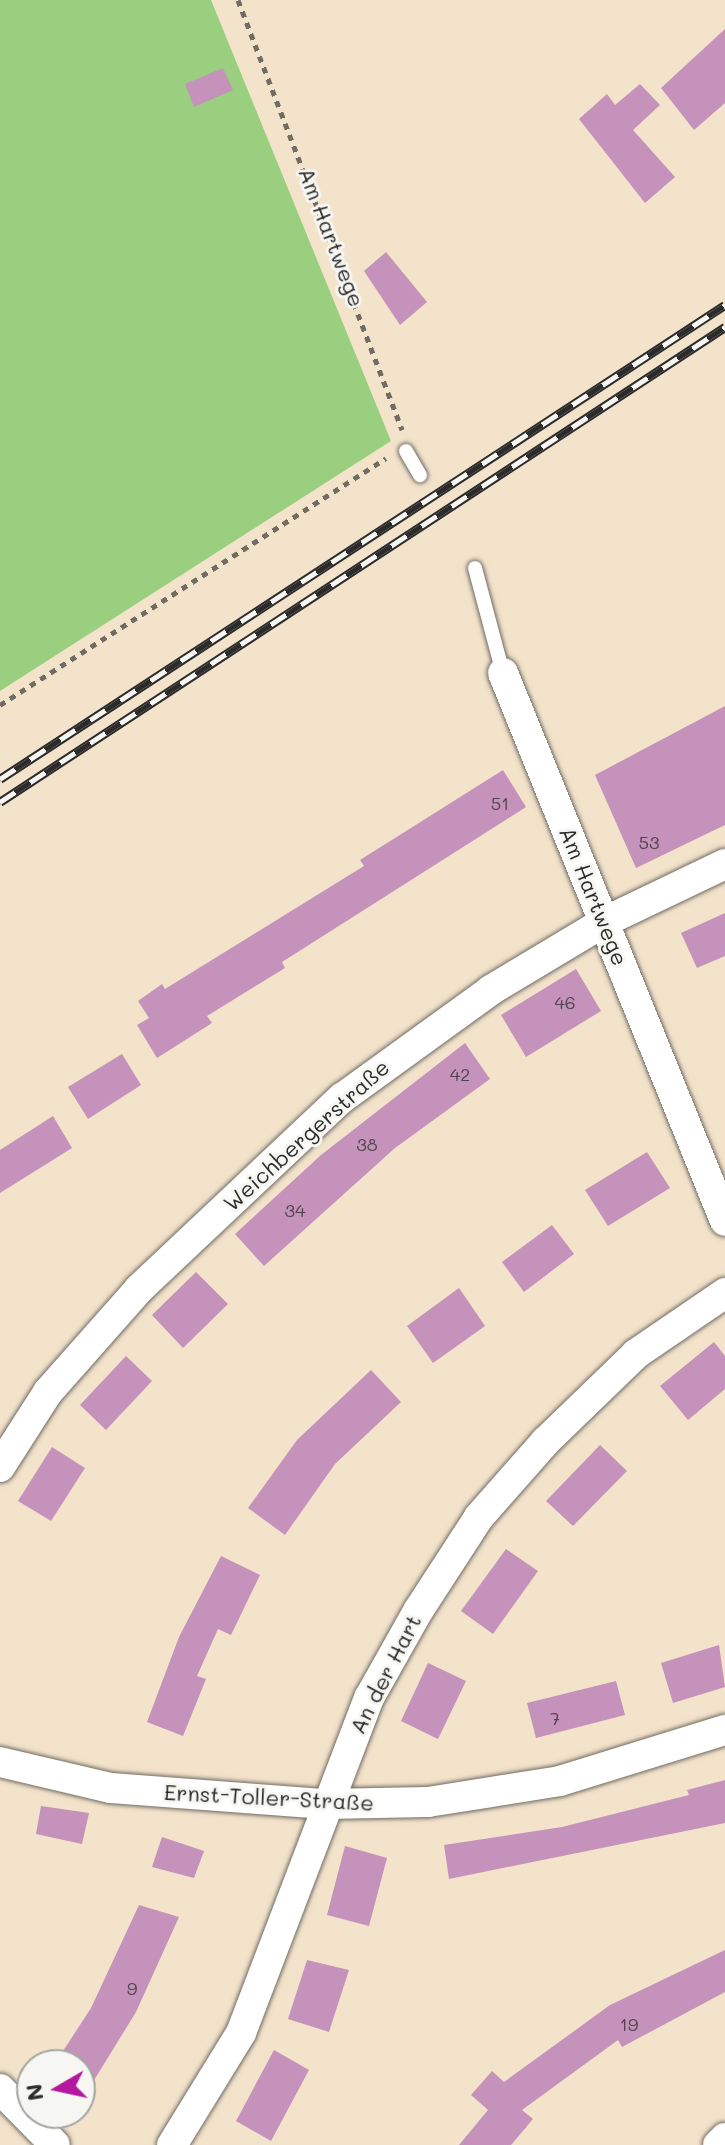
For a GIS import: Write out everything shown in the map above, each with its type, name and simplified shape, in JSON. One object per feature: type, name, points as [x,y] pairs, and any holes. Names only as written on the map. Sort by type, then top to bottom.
[{"type":"street","name":"Am Hartwege","points":[[503,673],[725,1221]]},
{"type":"street","name":"Weichbergerstraße","points":[[0,1467],[48,1392],[139,1289],[321,1117],[434,1027],[604,922],[725,864]]},
{"type":"street","name":"An der Hart","points":[[172,2145],[241,2033],[325,1804],[369,1698],[479,1517],[546,1441],[636,1354],[725,1293]]},
{"type":"street","name":"Ernst-Toller-Straße","points":[[0,1762],[111,1788],[325,1804],[428,1802],[560,1781],[725,1730]]},
{"type":"street","points":[[0,2089],[55,2145]]},
{"type":"street","points":[[718,2145],[725,2138]]},
{"type":"lane","points":[[406,451],[420,475]]},
{"type":"lane","name":"Am Hartwege","points":[[475,568],[503,673]]},
{"type":"path","name":"Am Hartwege","points":[[238,0],[398,412],[406,451]]},
{"type":"path","points":[[0,705],[374,462],[406,451]]},
{"type":"green space","points":[[0,0],[211,0],[391,441],[0,691]]},
{"type":"building","points":[[725,29],[725,103],[694,130],[661,88]]},
{"type":"building","points":[[223,68],[233,90],[194,107],[185,84]]},
{"type":"building","points":[[640,84],[660,105],[633,130],[675,177],[645,203],[579,119],[607,94],[615,105]]},
{"type":"building","points":[[386,252],[427,302],[400,325],[364,271]]},
{"type":"building","points":[[725,706],[725,825],[636,868],[595,775]]},
{"type":"building","points":[[503,770],[526,807],[282,962],[285,968],[207,1016],[212,1023],[157,1058],[137,1025],[149,1018],[138,1001],[162,984],[165,989],[364,866],[360,860]]},
{"type":"building","points":[[725,913],[725,956],[697,968],[681,933]]},
{"type":"building","points":[[576,969],[601,1011],[526,1057],[501,1015]]},
{"type":"building","points":[[465,1043],[490,1079],[395,1148],[264,1266],[235,1234],[321,1155]]},
{"type":"building","points":[[122,1054],[141,1085],[88,1119],[68,1087]]},
{"type":"building","points":[[53,1116],[72,1148],[0,1193],[0,1150]]},
{"type":"building","points":[[647,1152],[670,1188],[608,1226],[585,1190]]},
{"type":"building","points":[[552,1225],[574,1254],[524,1292],[502,1262]]},
{"type":"building","points":[[196,1272],[228,1304],[183,1348],[152,1315]]},
{"type":"building","points":[[459,1288],[485,1326],[433,1363],[407,1326]]},
{"type":"building","points":[[714,1342],[725,1356],[725,1389],[688,1420],[660,1386]]},
{"type":"building","points":[[126,1356],[152,1381],[106,1430],[80,1405]]},
{"type":"building","points":[[371,1370],[401,1402],[335,1464],[285,1535],[248,1508],[297,1440]]},
{"type":"building","points":[[600,1445],[627,1471],[573,1526],[546,1501]]},
{"type":"building","points":[[52,1447],[85,1468],[51,1521],[18,1501]]},
{"type":"building","points":[[506,1549],[538,1571],[493,1634],[461,1611]]},
{"type":"building","points":[[221,1556],[260,1575],[231,1635],[218,1629],[197,1676],[206,1679],[183,1736],[147,1722],[179,1637]]},
{"type":"building","points":[[719,1645],[725,1687],[673,1703],[661,1663]]},
{"type":"building","points":[[428,1663],[466,1681],[438,1739],[401,1721]]},
{"type":"building","points":[[616,1681],[625,1715],[536,1738],[527,1703]]},
{"type":"building","points":[[725,1780],[725,1823],[449,1879],[444,1845],[562,1827],[689,1795],[687,1790]]},
{"type":"building","points":[[41,1806],[89,1813],[82,1844],[36,1834]]},
{"type":"building","points":[[162,1837],[204,1851],[194,1878],[152,1867]]},
{"type":"building","points":[[345,1846],[387,1858],[369,1926],[327,1915]]},
{"type":"building","points":[[139,1905],[179,1917],[136,2012],[96,2077],[96,2049],[64,2049],[91,2008]]},
{"type":"building","points":[[725,1950],[725,1992],[622,2047],[618,2040],[522,2110],[533,2119],[511,2145],[459,2145],[488,2110],[471,2095],[492,2071],[504,2082],[610,2005]]},
{"type":"building","points":[[307,1960],[349,1970],[329,2032],[288,2019]]},
{"type":"building","points":[[274,2050],[309,2070],[271,2141],[236,2121]]},
{"type":"railway","points":[[0,779],[725,305]]},
{"type":"railway","points":[[0,802],[725,327]]}]
